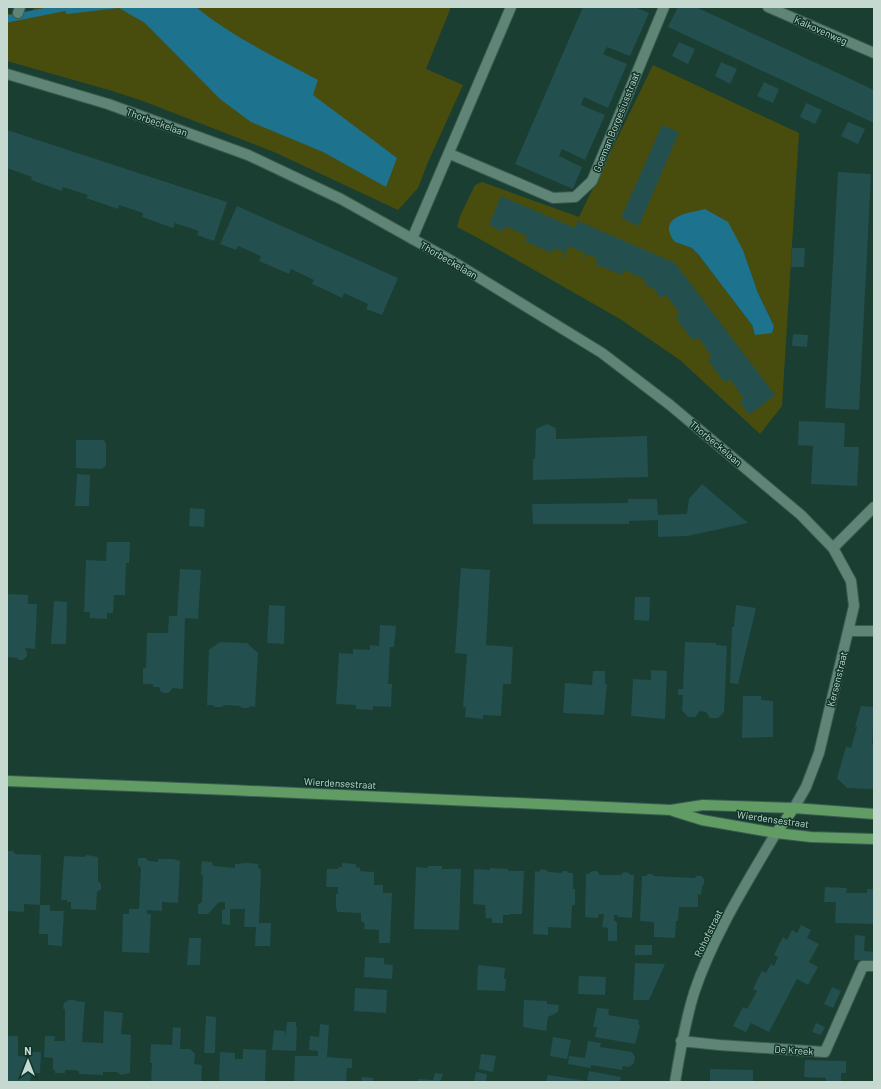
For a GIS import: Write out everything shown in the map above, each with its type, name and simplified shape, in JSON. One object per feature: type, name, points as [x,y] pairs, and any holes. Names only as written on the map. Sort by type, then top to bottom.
[{"type":"main road","name":"Wierdensestraat","points":[[7,781],[671,810],[703,805],[794,808],[874,814]]},
{"type":"main road","name":"Rohofstraat","points":[[776,833],[794,808]]},
{"type":"main road","name":"Wierdensestraat","points":[[671,810],[702,820],[776,833],[811,837],[874,839]]},
{"type":"street","points":[[412,239],[450,154],[512,7]]},
{"type":"street","name":"Goeman Borgesiusstraat","points":[[450,154],[553,198],[575,197],[592,181],[664,7]]},
{"type":"street","name":"Kalkovenweg","points":[[768,7],[874,53]]},
{"type":"street","name":"Thorbeckelaan","points":[[7,74],[108,104],[248,155],[341,199],[452,261],[602,353],[670,405],[747,469],[801,515],[833,548]]},
{"type":"street","points":[[833,548],[874,507]]},
{"type":"street","name":"Kersenstraat","points":[[794,808],[806,787],[819,753],[854,606],[851,581],[833,548]]},
{"type":"street","points":[[848,630],[874,631]]},
{"type":"street","name":"Rohofstraat","points":[[675,1082],[681,1041],[695,992],[716,940],[776,833]]},
{"type":"street","name":"De Kreek","points":[[681,1041],[825,1052],[863,966],[874,966]]},
{"type":"green space","points":[[34,7],[451,7],[426,69],[463,85],[428,162],[418,188],[398,210],[274,152],[143,101],[7,61],[7,13],[30,18]]},
{"type":"green space","points":[[653,65],[799,133],[782,406],[760,434],[680,360],[620,319],[457,227],[460,216],[475,185],[482,182],[579,217]],"holes":[[[675,242],[743,250],[758,293],[774,326],[755,335],[752,325],[698,254],[692,248]]]},
{"type":"water","points":[[62,7],[196,7],[210,18],[240,37],[318,80],[313,95],[397,158],[386,187],[323,152],[251,122],[220,99],[145,23],[119,8],[67,14]]},
{"type":"water","points":[[705,209],[728,222],[743,250],[758,293],[774,326],[772,333],[755,335],[752,325],[698,254],[692,248],[675,242],[672,237],[669,227],[674,219],[684,214]]},
{"type":"building","points":[[583,7],[635,7],[649,13],[630,56],[607,47],[603,54],[627,64],[608,108],[584,97],[581,105],[605,115],[585,160],[562,149],[559,156],[582,167],[573,189],[515,164]]},
{"type":"building","points":[[678,7],[696,7],[874,90],[874,123],[668,27]]},
{"type":"building","points":[[679,42],[695,49],[688,64],[672,56]]},
{"type":"building","points":[[721,62],[737,69],[730,84],[715,76]]},
{"type":"building","points":[[764,82],[779,89],[773,103],[757,96]]},
{"type":"building","points":[[806,103],[822,110],[815,124],[800,117]]},
{"type":"building","points":[[848,122],[865,129],[858,144],[841,136]]},
{"type":"building","points":[[662,125],[679,132],[639,226],[621,218]]},
{"type":"building","points":[[7,130],[227,202],[214,241],[197,235],[199,231],[175,223],[173,228],[142,217],[143,213],[119,205],[118,209],[86,198],[88,195],[63,187],[62,191],[31,180],[32,177],[7,168]]},
{"type":"building","points":[[838,172],[871,174],[859,410],[825,408]]},
{"type":"building","points":[[501,196],[575,228],[578,221],[675,263],[775,395],[749,415],[740,402],[744,399],[730,379],[725,383],[708,360],[712,357],[698,337],[693,341],[676,318],[680,314],[666,295],[661,298],[654,289],[644,284],[646,280],[624,270],[622,275],[595,264],[597,258],[586,254],[584,259],[585,253],[569,246],[564,258],[562,257],[565,252],[554,248],[552,253],[525,241],[527,236],[505,226],[503,232],[489,225]]},
{"type":"building","points":[[237,206],[398,278],[382,315],[366,309],[368,304],[344,293],[342,298],[312,284],[314,280],[291,269],[289,274],[259,261],[261,256],[238,246],[236,250],[220,244]]},
{"type":"building","points":[[792,248],[805,248],[804,267],[791,267]]},
{"type":"building","points":[[793,334],[808,335],[807,347],[792,346]]},
{"type":"building","points":[[799,421],[845,423],[844,447],[859,447],[857,486],[811,484],[813,446],[798,445]]},
{"type":"building","points":[[547,424],[556,428],[556,439],[647,436],[648,477],[533,480],[533,459],[535,459],[536,429]]},
{"type":"building","points":[[76,440],[103,440],[106,443],[106,465],[102,469],[76,468]]},
{"type":"building","points":[[77,474],[90,475],[89,506],[75,506]]},
{"type":"building","points":[[702,484],[748,523],[687,536],[658,537],[658,520],[629,521],[629,524],[533,524],[532,504],[628,503],[628,499],[657,499],[658,515],[687,514],[689,499]]},
{"type":"building","points":[[190,508],[205,509],[204,527],[189,526]]},
{"type":"building","points":[[107,542],[130,542],[129,563],[126,563],[125,595],[114,595],[113,613],[107,613],[107,619],[90,618],[90,612],[84,612],[86,560],[106,561]]},
{"type":"building","points":[[461,568],[490,570],[486,645],[513,647],[511,684],[503,684],[501,716],[483,715],[483,719],[465,717],[466,707],[463,707],[467,654],[455,653]]},
{"type":"building","points":[[180,569],[201,570],[198,619],[185,618],[183,689],[173,688],[168,693],[165,693],[161,692],[159,687],[153,687],[153,684],[143,684],[143,668],[146,668],[147,633],[168,633],[169,616],[177,616]]},
{"type":"building","points":[[7,594],[28,595],[28,604],[37,604],[35,649],[25,648],[27,656],[23,660],[7,657]]},
{"type":"building","points":[[635,597],[650,597],[649,621],[634,620]]},
{"type":"building","points":[[54,601],[67,602],[66,644],[51,644]]},
{"type":"building","points":[[269,605],[285,606],[284,644],[267,643]]},
{"type":"building","points":[[736,605],[756,608],[738,684],[730,683],[732,627],[734,627]]},
{"type":"building","points":[[380,625],[396,626],[394,647],[390,647],[388,684],[392,684],[391,707],[373,706],[373,710],[356,709],[356,705],[336,704],[339,653],[353,654],[353,649],[370,650],[370,645],[379,646]]},
{"type":"building","points":[[220,642],[247,643],[258,653],[255,707],[250,706],[248,708],[242,708],[240,706],[224,705],[222,707],[215,707],[213,705],[207,705],[209,650]]},
{"type":"building","points":[[685,642],[716,643],[716,645],[727,646],[724,712],[718,718],[710,718],[706,712],[700,711],[695,717],[688,717],[682,710],[683,695],[678,695],[678,689],[683,689]]},
{"type":"building","points":[[651,670],[667,671],[665,719],[631,716],[633,679],[651,680]]},
{"type":"building","points":[[593,671],[605,671],[605,684],[607,684],[604,715],[563,713],[565,683],[592,685]]},
{"type":"building","points":[[743,696],[761,696],[761,700],[773,701],[773,737],[742,738]]},
{"type":"building","points":[[861,706],[874,707],[872,744],[874,744],[874,789],[847,788],[837,778],[846,747],[851,748]]},
{"type":"building","points":[[7,851],[13,851],[15,854],[41,855],[40,905],[24,904],[24,912],[7,911]]},
{"type":"building","points":[[87,855],[98,857],[98,881],[101,884],[101,889],[97,892],[96,910],[71,909],[71,902],[61,900],[64,856],[84,857]]},
{"type":"building","points":[[138,858],[146,858],[148,861],[158,862],[158,859],[173,859],[180,861],[178,903],[162,902],[162,911],[147,910],[147,914],[151,914],[149,953],[122,952],[123,914],[129,914],[129,909],[139,909],[141,868],[138,865]]},
{"type":"building","points":[[202,861],[212,862],[213,866],[235,868],[235,864],[258,864],[258,868],[261,869],[259,923],[271,923],[270,946],[255,946],[256,927],[244,927],[245,909],[230,909],[230,925],[222,924],[222,910],[225,909],[225,902],[219,902],[208,914],[198,914],[198,905],[202,902]]},
{"type":"building","points":[[342,863],[356,864],[356,867],[360,868],[360,871],[374,872],[374,885],[383,885],[383,893],[392,893],[390,943],[379,943],[379,930],[364,929],[365,924],[361,921],[361,913],[337,912],[336,894],[338,894],[338,887],[326,887],[327,869],[338,869],[339,867],[342,867]]},
{"type":"building","points":[[428,866],[442,866],[442,869],[461,869],[459,930],[414,929],[416,867],[428,868]]},
{"type":"building","points":[[490,868],[508,869],[508,871],[524,871],[522,914],[503,915],[503,923],[492,923],[492,918],[486,918],[485,905],[473,904],[474,869],[490,870]]},
{"type":"building","points":[[541,869],[548,872],[561,873],[563,871],[567,871],[569,873],[573,873],[573,889],[575,889],[575,905],[572,905],[571,928],[548,927],[548,935],[533,934],[535,871],[539,872]]},
{"type":"building","points":[[592,871],[597,871],[600,875],[621,875],[624,872],[634,875],[632,918],[618,917],[618,915],[614,915],[614,920],[617,923],[617,941],[608,941],[608,928],[602,927],[604,914],[599,914],[598,918],[585,917],[586,874]]},
{"type":"building","points":[[648,874],[652,874],[654,876],[695,878],[696,876],[701,876],[704,879],[701,895],[698,894],[698,907],[679,907],[675,938],[654,937],[654,922],[640,921],[642,876],[646,876]]},
{"type":"building","points":[[825,887],[847,888],[846,893],[867,893],[867,889],[874,889],[874,924],[835,923],[836,902],[824,902]]},
{"type":"building","points":[[40,905],[50,905],[50,911],[64,911],[62,946],[48,945],[48,934],[39,934]]},
{"type":"building","points":[[801,925],[811,930],[807,938],[819,944],[809,962],[818,967],[808,985],[797,979],[769,1032],[751,1023],[746,1032],[733,1026],[743,1007],[747,1009],[757,991],[753,989],[762,971],[766,973],[771,964],[774,966],[778,957],[774,955],[783,937],[787,940],[792,930],[797,933]]},
{"type":"building","points":[[855,935],[865,936],[864,951],[874,952],[874,961],[854,960]]},
{"type":"building","points":[[189,938],[201,938],[200,965],[187,965]]},
{"type":"building","points":[[635,945],[652,945],[652,955],[635,955]]},
{"type":"building","points":[[365,957],[384,958],[384,964],[393,965],[392,979],[364,977]]},
{"type":"building","points":[[635,963],[665,964],[649,1000],[633,1000]]},
{"type":"building","points":[[478,965],[505,968],[505,991],[477,990]]},
{"type":"building","points":[[579,976],[606,977],[605,995],[578,994]]},
{"type":"building","points":[[832,987],[841,991],[833,1008],[824,1004]]},
{"type":"building","points":[[355,988],[387,990],[386,1013],[354,1011]]},
{"type":"building","points":[[68,1000],[85,1002],[82,1042],[103,1043],[104,1011],[123,1013],[121,1034],[131,1035],[130,1073],[121,1075],[117,1072],[103,1072],[103,1075],[79,1074],[79,1071],[65,1070],[65,1073],[55,1073],[55,1070],[53,1070],[53,1058],[44,1057],[45,1036],[55,1036],[54,1041],[65,1041],[65,1009],[63,1009],[64,1003]]},
{"type":"building","points":[[524,1000],[547,1001],[547,1004],[559,1005],[558,1012],[548,1017],[546,1031],[523,1027]]},
{"type":"building","points":[[597,1008],[609,1009],[608,1015],[639,1020],[638,1024],[640,1026],[635,1044],[595,1037],[597,1027],[593,1027]]},
{"type":"building","points":[[206,1016],[216,1017],[215,1053],[204,1053]]},
{"type":"building","points":[[287,1022],[296,1022],[296,1051],[272,1050],[274,1030],[285,1031],[285,1038]]},
{"type":"building","points":[[816,1023],[825,1027],[821,1035],[812,1032]]},
{"type":"building","points":[[320,1024],[329,1025],[327,1057],[352,1059],[352,1068],[347,1068],[346,1082],[294,1082],[295,1056],[318,1056],[318,1051],[309,1050],[310,1036],[319,1037]]},
{"type":"building","points":[[173,1027],[181,1028],[180,1049],[190,1049],[195,1054],[194,1064],[202,1065],[201,1082],[151,1082],[151,1044],[172,1045]]},
{"type":"building","points":[[7,1036],[18,1036],[18,1056],[30,1057],[30,1052],[41,1052],[40,1073],[31,1073],[30,1082],[7,1082]]},
{"type":"building","points":[[553,1037],[571,1040],[567,1059],[550,1056]]},
{"type":"building","points":[[588,1041],[601,1043],[600,1047],[632,1052],[635,1057],[634,1063],[629,1067],[623,1066],[622,1070],[591,1065],[591,1068],[568,1064],[569,1056],[585,1058]]},
{"type":"building","points":[[243,1049],[266,1050],[265,1082],[219,1082],[220,1052],[235,1053],[235,1059],[243,1059]]},
{"type":"building","points":[[481,1054],[496,1056],[493,1072],[479,1069]]},
{"type":"building","points":[[805,1060],[846,1061],[846,1073],[841,1073],[841,1082],[826,1082],[826,1078],[804,1077]]},
{"type":"building","points":[[710,1069],[753,1070],[753,1082],[710,1082]]},
{"type":"building","points":[[589,1071],[621,1077],[620,1082],[546,1082],[548,1075],[587,1081]]},
{"type":"building","points":[[476,1072],[487,1074],[486,1082],[474,1082]]},
{"type":"building","points":[[435,1073],[443,1074],[440,1082],[418,1082],[418,1079],[433,1080]]},
{"type":"building","points":[[362,1077],[373,1078],[373,1082],[361,1082]]},
{"type":"waterway","points":[[7,19],[62,8]]}]
